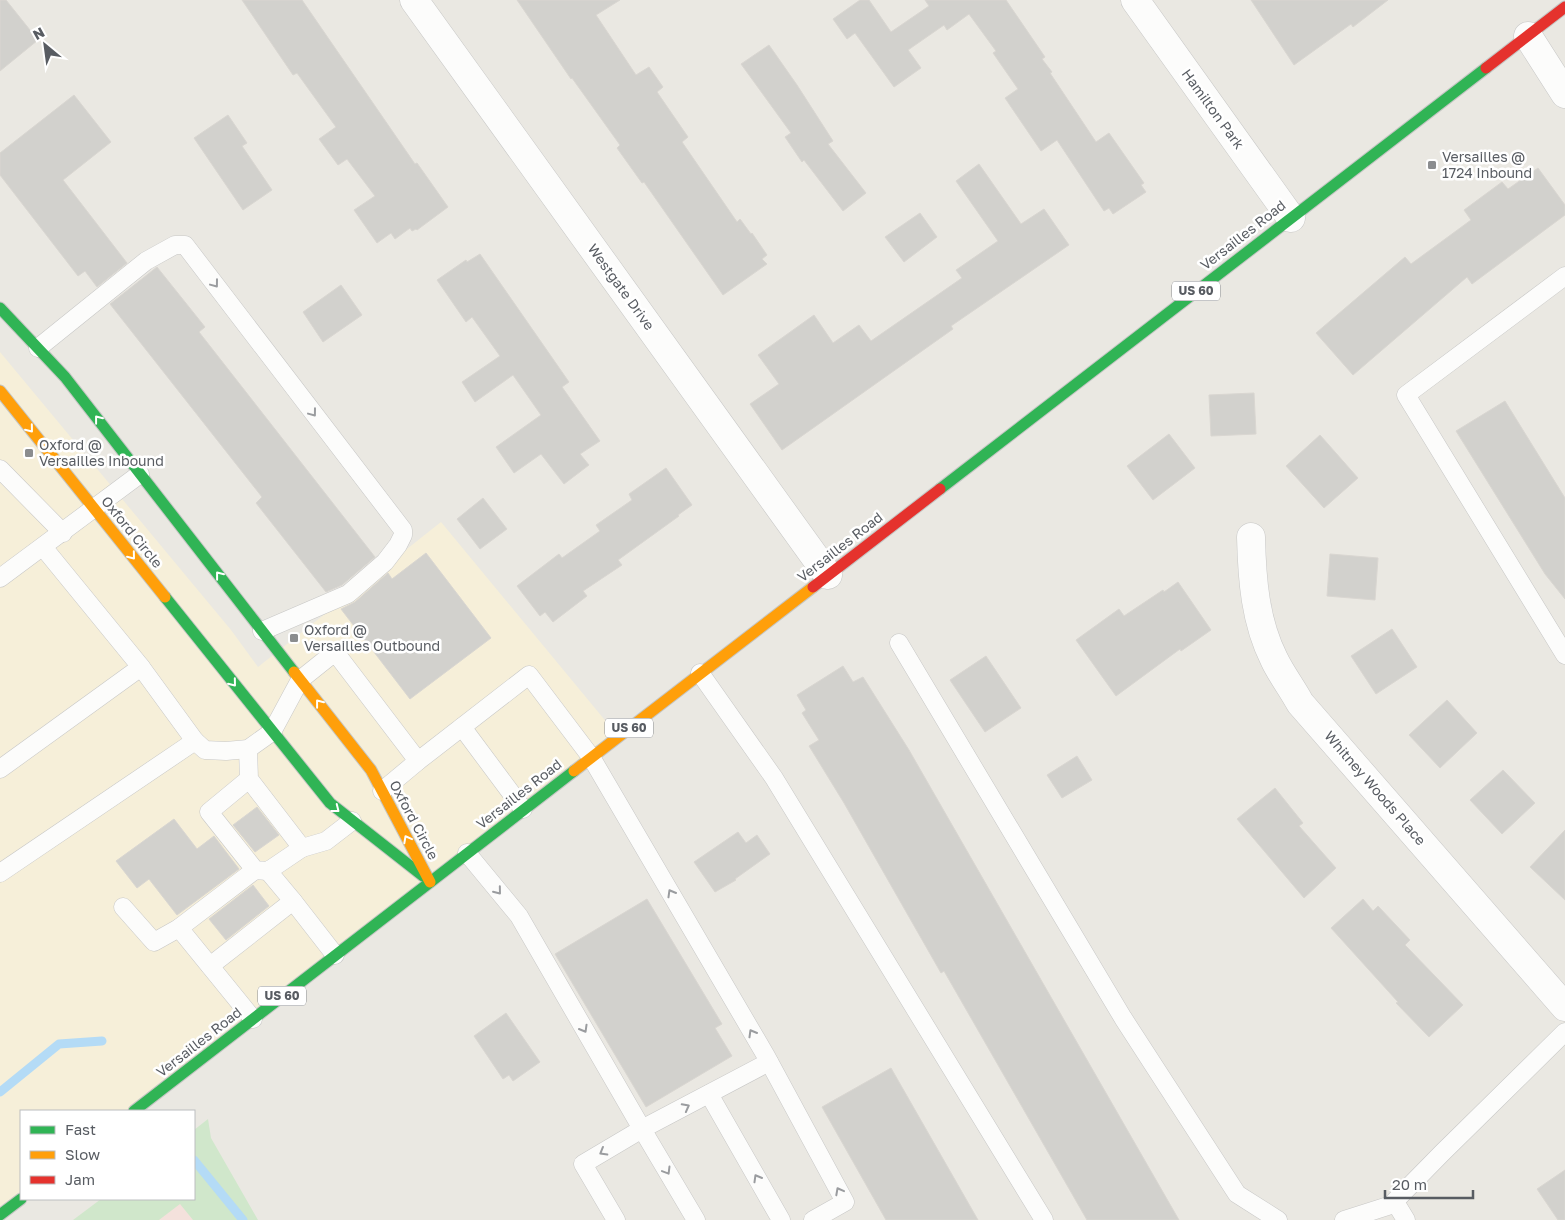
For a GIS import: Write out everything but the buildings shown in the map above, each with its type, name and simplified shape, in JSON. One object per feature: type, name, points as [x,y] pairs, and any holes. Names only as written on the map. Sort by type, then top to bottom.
[{"type":"main road","name":"Versailles Road","points":[[135,1110],[1565,7]]},
{"type":"main road","name":"Oxford Circle","points":[[2,308],[65,377],[371,770],[430,882]]},
{"type":"main road","name":"Oxford Circle","points":[[0,391],[330,803],[430,882]]},
{"type":"main road","points":[[0,1215],[20,1200]]},
{"type":"street","name":"Westgate Drive","points":[[414,0],[828,575]]},
{"type":"street","name":"Hamilton Park","points":[[1135,0],[1290,218]]},
{"type":"street","points":[[1528,36],[1565,94]]},
{"type":"street","name":"Whitney Woods Place","points":[[1251,538],[1252,579],[1259,619],[1274,659],[1300,703],[1565,1006]]},
{"type":"lane","points":[[38,348],[146,261],[175,244],[185,245],[403,530],[403,535],[398,544],[385,562],[348,594],[262,631]]},
{"type":"lane","points":[[1565,276],[1406,396],[1565,655]]},
{"type":"lane","points":[[0,469],[63,532]]},
{"type":"lane","points":[[0,578],[140,474]]},
{"type":"lane","points":[[43,547],[141,667],[205,750],[248,749],[272,732],[300,680],[335,652],[418,761]]},
{"type":"lane","points":[[899,643],[1123,1018],[1237,1194],[1278,1220]]},
{"type":"lane","points":[[0,769],[141,667]]},
{"type":"lane","points":[[700,673],[774,778],[1044,1220]]},
{"type":"lane","points":[[382,791],[529,675],[592,757],[769,1062],[845,1202],[813,1220]]},
{"type":"lane","points":[[462,727],[523,809]]},
{"type":"lane","points":[[0,873],[196,740]]},
{"type":"lane","points":[[248,749],[249,779],[302,848]]},
{"type":"lane","points":[[249,779],[209,812],[293,901],[335,955]]},
{"type":"lane","points":[[124,906],[154,942],[179,928],[262,870],[302,848],[326,841],[352,821]]},
{"type":"lane","points":[[467,853],[518,916],[696,1220]]},
{"type":"lane","points":[[210,966],[293,901]]},
{"type":"lane","points":[[179,928],[253,1019]]},
{"type":"lane","points":[[1344,1220],[1392,1206],[1442,1153],[1565,1032]]},
{"type":"lane","points":[[616,1220],[583,1164],[642,1129],[769,1062]]},
{"type":"lane","points":[[709,1094],[781,1220]]},
{"type":"lane","points":[[1395,1202],[1406,1220]]},
{"type":"shaded area","points":[[0,352],[231,630],[258,667],[441,522],[618,736],[135,1110],[20,1110],[20,1200],[0,1215]]},
{"type":"shaded area","points":[[181,1200],[195,1200],[216,1220],[155,1220]]},
{"type":"green space","points":[[208,1119],[211,1138],[258,1220],[193,1220],[180,1204],[159,1220],[73,1220],[100,1200],[195,1200],[195,1129]]},
{"type":"waterway","points":[[0,1092],[59,1044],[102,1041]]},
{"type":"waterway","points":[[195,1161],[243,1220]]},
{"type":"traffic: fast","points":[[940,489],[1486,68]]},
{"type":"traffic: fast","points":[[0,308],[65,377],[294,672]]},
{"type":"traffic: fast","points":[[165,597],[330,803],[423,876]]},
{"type":"traffic: fast","points":[[135,1110],[574,771]]},
{"type":"traffic: fast","points":[[0,1215],[20,1200]]},
{"type":"traffic: slow","points":[[0,391],[165,597]]},
{"type":"traffic: slow","points":[[574,771],[813,587]]},
{"type":"traffic: slow","points":[[294,672],[371,770],[430,882]]},
{"type":"traffic: jam","points":[[1486,68],[1565,7]]},
{"type":"traffic: jam","points":[[813,587],[940,489]]},
{"type":"place","name":"Versailles @ 1724 Inbound","points":[[1432,165]]},
{"type":"place","name":"Oxford @ Versailles Inbound","points":[[29,453]]},
{"type":"place","name":"Oxford @ Versailles Outbound","points":[[294,638]]}]
